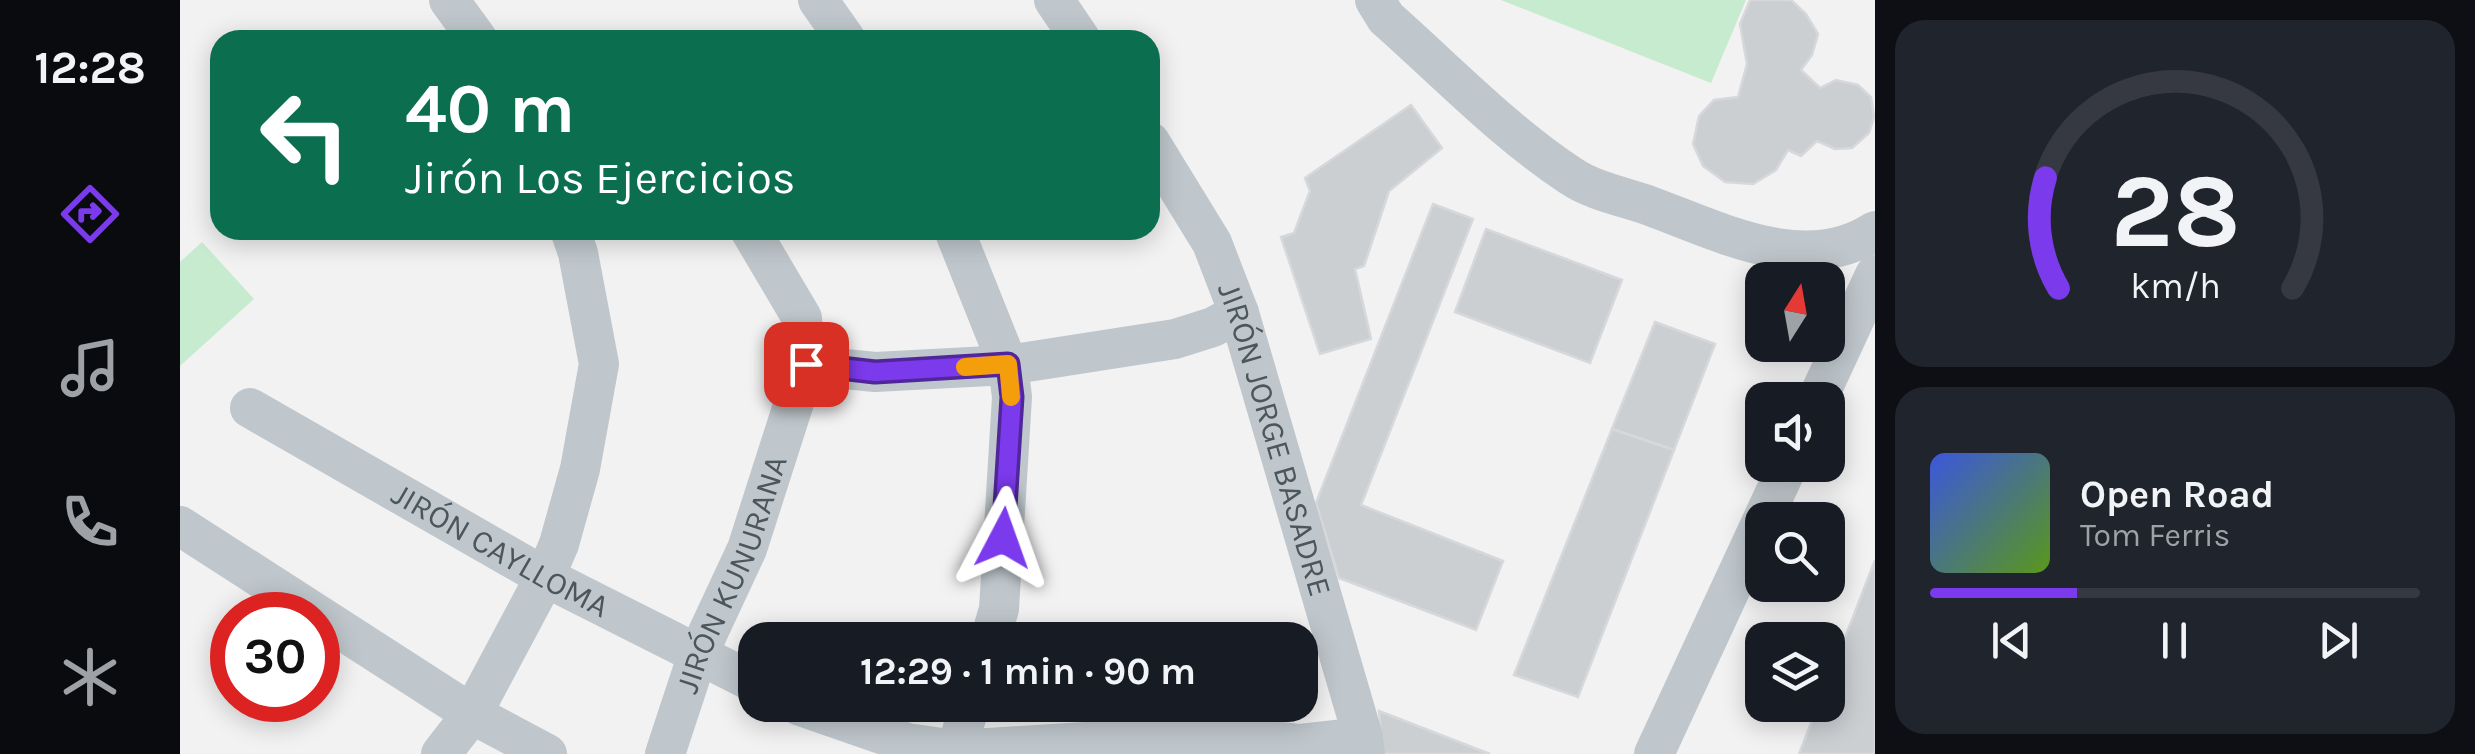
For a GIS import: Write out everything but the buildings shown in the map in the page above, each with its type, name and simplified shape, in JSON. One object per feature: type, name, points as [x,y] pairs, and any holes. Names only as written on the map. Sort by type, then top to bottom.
[{"type":"street","points":[[449,0],[471,30]]},
{"type":"street","points":[[818,0],[839,30]]},
{"type":"street","points":[[1054,0],[1074,30]]},
{"type":"street","points":[[1375,0],[1386,18],[1511,130],[1574,178],[1768,262]]},
{"type":"street","name":"JIRÓN JORGE BASADRE","points":[[1160,158],[1212,243],[1239,312],[1364,745]]},
{"type":"street","points":[[1779,262],[1865,238],[1875,231]]},
{"type":"street","points":[[441,754],[472,714],[545,577],[559,544],[580,470],[599,364],[573,240]]},
{"type":"street","name":"JIRÓN KUNURANA","points":[[665,754],[698,654],[747,549],[806,364],[802,318],[756,240]]},
{"type":"street","points":[[958,240],[1008,364],[1012,397],[995,622]]},
{"type":"street","points":[[1819,376],[1875,275]]},
{"type":"street","points":[[806,364],[875,372],[1008,364],[1175,339],[1213,327],[1239,312]]},
{"type":"street","name":"JIRÓN CAYLLOMA","points":[[250,408],[545,577],[738,674]]},
{"type":"street","points":[[1654,754],[1780,482]]},
{"type":"street","points":[[180,526],[472,714],[546,754]]},
{"type":"street","points":[[846,722],[907,744],[955,752],[1212,734],[1300,744],[1364,745]]},
{"type":"street","points":[[955,752],[965,722]]},
{"type":"green space","points":[[1501,0],[1746,0],[1711,83]]},
{"type":"green space","points":[[202,242],[254,299],[180,366],[180,262]]},
{"type":"slow traffic","points":[[965,367],[1008,364],[1011,397]]},
{"type":"route","points":[[806,364],[875,372],[1008,364],[1012,397],[1003,538]]}]
